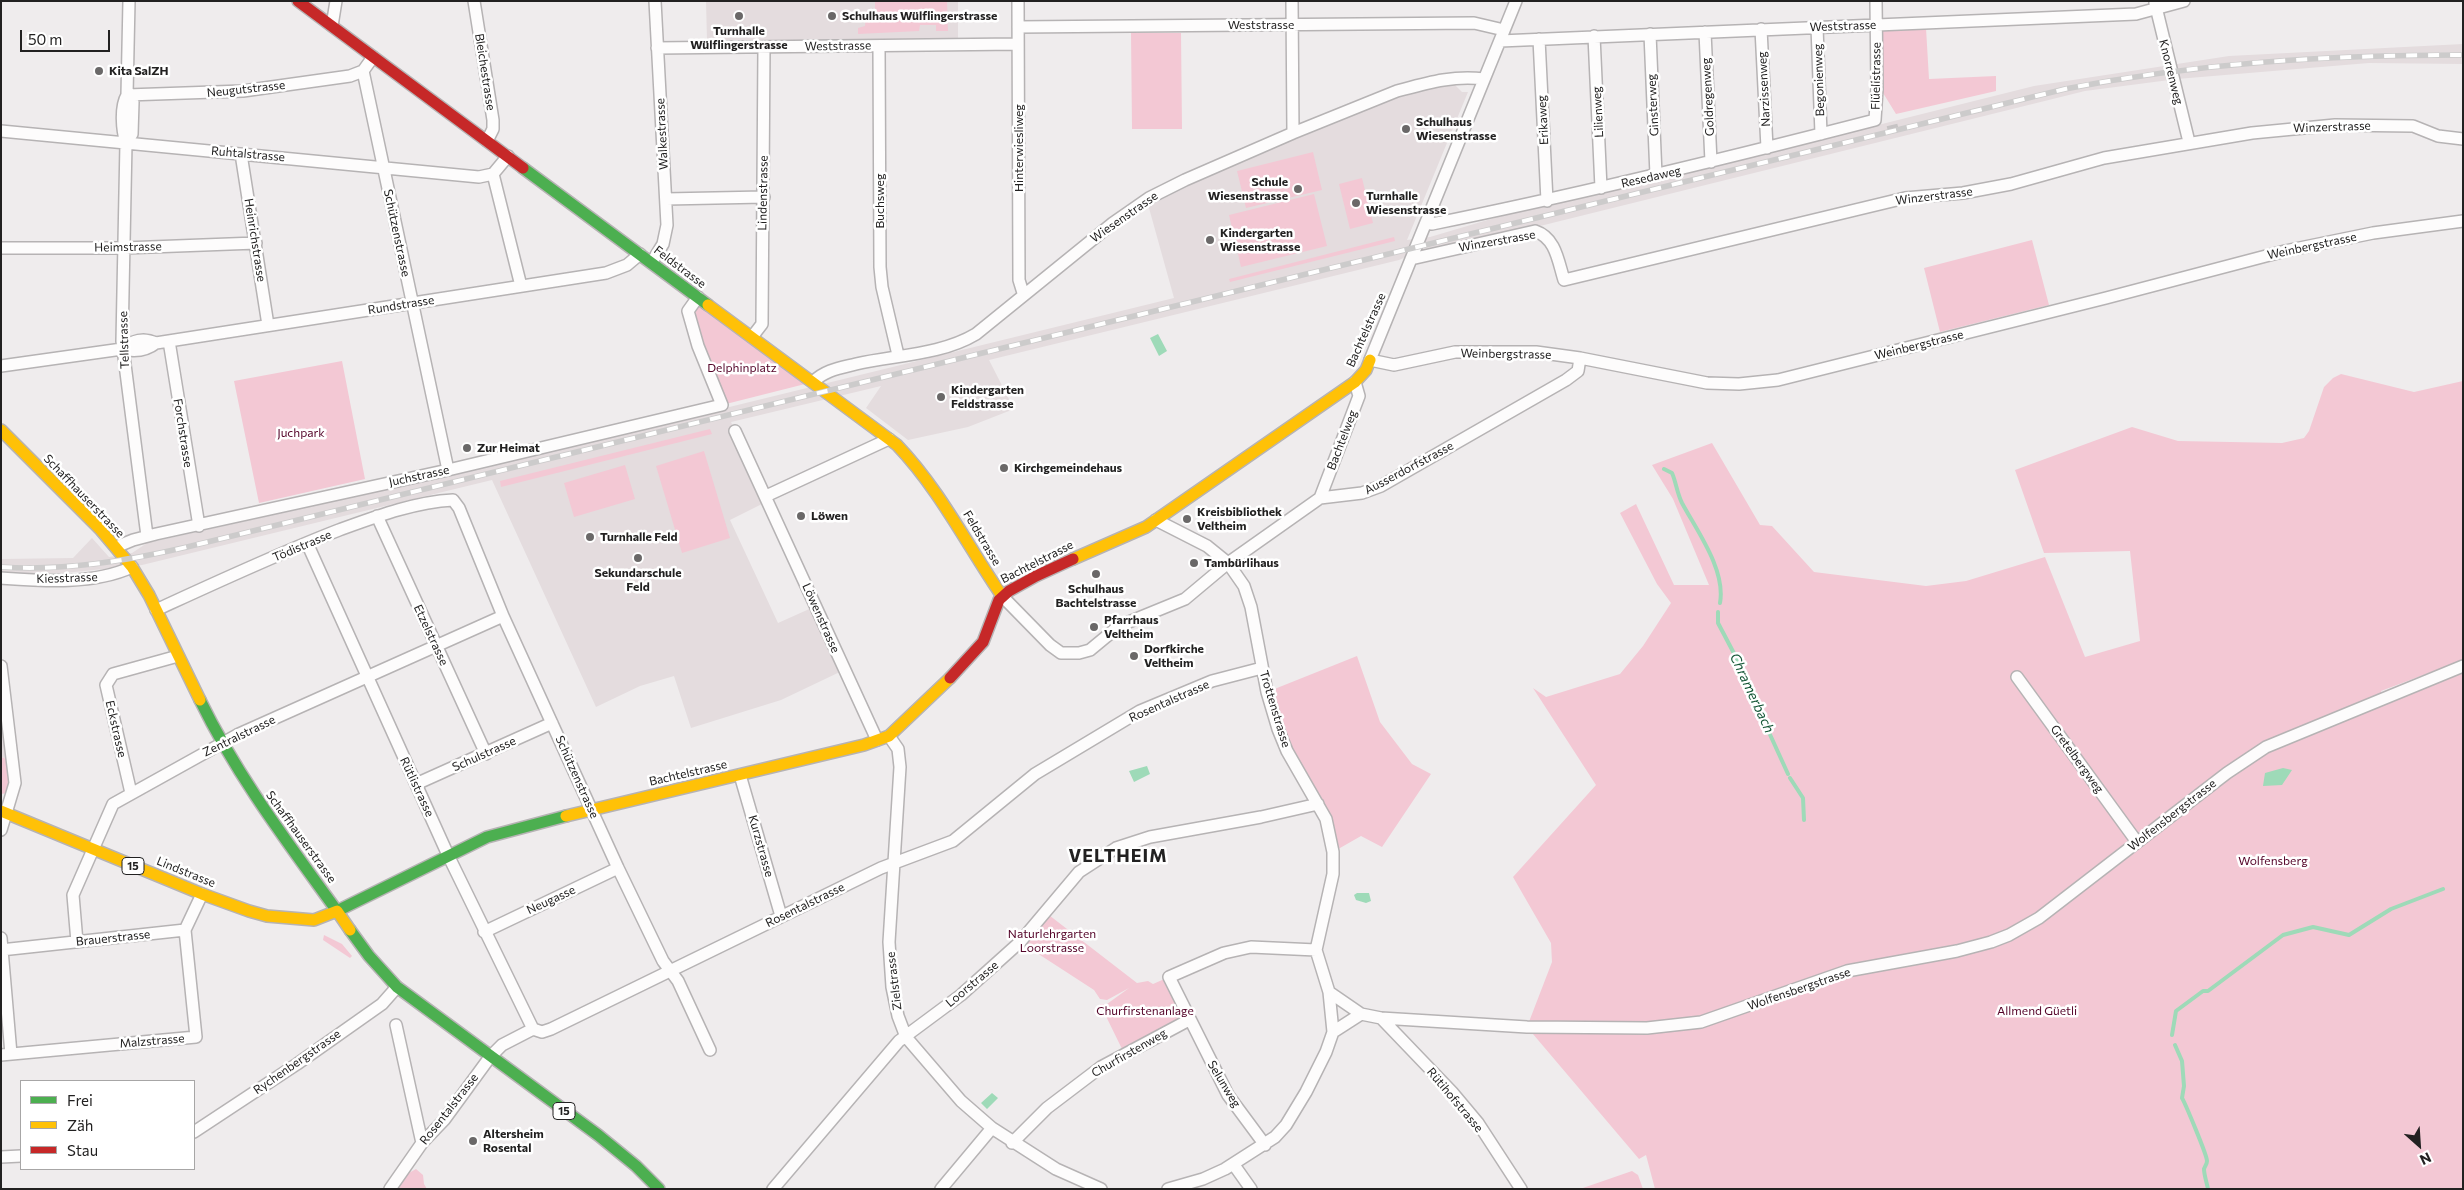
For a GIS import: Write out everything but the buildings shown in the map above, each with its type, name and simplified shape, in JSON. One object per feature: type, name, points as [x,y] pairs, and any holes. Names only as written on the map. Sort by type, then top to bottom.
[{"type":"street","name":"Tellstrasse","points":[[129,1],[127,95],[124,100],[123,133],[126,143],[122,349],[147,536]]},
{"type":"street","name":"Feldstrasse","points":[[298,1],[889,439],[916,462],[958,523],[1002,596]]},
{"type":"street","points":[[332,26],[336,1]]},
{"type":"street","name":"Bleichestrasse","points":[[474,1],[493,120],[493,129],[487,141]]},
{"type":"street","name":"Walkestrasse","points":[[652,262],[661,249],[666,234],[666,199],[655,1]]},
{"type":"street","name":"Hinterwiesliweg","points":[[1018,1],[1019,280],[1023,294]]},
{"type":"street","points":[[1292,1],[1293,133]]},
{"type":"street","name":"Bachtelstrasse","points":[[337,911],[487,837],[590,809],[740,775],[889,736],[970,658],[983,642],[1002,596],[1036,576],[1124,538],[1156,520],[1355,382],[1366,370],[1516,1]]},
{"type":"street","name":"Flüelistrasse","points":[[1875,120],[1877,89],[1876,1]]},
{"type":"street","name":"Weststrasse","points":[[1018,27],[1474,23],[1502,35],[1539,39],[2127,14],[2155,5],[2184,1]]},
{"type":"street","name":"Knorrenweg","points":[[2155,5],[2189,142]]},
{"type":"street","name":"Begonienweg","points":[[1817,27],[1821,134]]},
{"type":"street","name":"Narzissenweg","points":[[1761,29],[1767,148]]},
{"type":"street","name":"Goldregenweg","points":[[1705,32],[1711,162]]},
{"type":"street","name":"Ginsterweg","points":[[1650,34],[1656,175]]},
{"type":"street","name":"Lilienweg","points":[[1594,36],[1601,188]]},
{"type":"street","name":"Erikaweg","points":[[1539,39],[1547,201]]},
{"type":"street","name":"Weststrasse","points":[[657,48],[1018,44]]},
{"type":"street","name":"Buchsweg","points":[[879,46],[880,266],[882,286],[898,355]]},
{"type":"street","name":"Lindenstrasse","points":[[752,337],[762,324],[764,47]]},
{"type":"street","points":[[363,72],[373,57]]},
{"type":"street","name":"Neugutstrasse","points":[[127,95],[244,91],[350,76],[363,72]]},
{"type":"street","name":"Schützenstrasse","points":[[363,72],[448,470]]},
{"type":"street","name":"Wiesenstrasse","points":[[813,382],[830,370],[898,355],[947,347],[963,342],[976,334],[1113,223],[1149,198],[1185,180],[1293,133],[1398,91],[1429,82],[1459,77],[1484,80]]},
{"type":"street","name":"Resedaweg","points":[[1426,223],[1432,224],[1547,201],[1875,120]]},
{"type":"street","name":"Winzerstrasse","points":[[1411,259],[1535,232],[1546,235],[1552,244],[1564,280],[1905,198],[1963,193],[2012,184],[2104,158],[2189,142],[2252,133],[2335,125],[2413,126],[2438,136],[2463,139]]},
{"type":"street","name":"Ruhtalstrasse","points":[[1,131],[479,177],[493,174]]},
{"type":"street","name":"Heinrichstrasse","points":[[241,154],[268,325]]},
{"type":"street","points":[[508,156],[493,174],[522,286]]},
{"type":"street","points":[[666,199],[764,197]]},
{"type":"street","name":"Weinbergstrasse","points":[[1370,360],[1394,366],[1454,352],[1536,352],[1580,358],[1707,383],[1739,384],[1778,380],[2281,252],[2373,233],[2463,222]]},
{"type":"street","name":"Heimstrasse","points":[[1,248],[124,248],[256,243]]},
{"type":"street","name":"Rundstrasse","points":[[1,366],[122,349],[132,341],[147,339],[156,343],[613,272],[627,265],[640,254]]},
{"type":"street","name":"Juchstrasse","points":[[116,547],[147,536],[448,470],[722,405],[698,346],[688,311],[698,297]]},
{"type":"street","name":"Forchstrasse","points":[[169,341],[199,526]]},
{"type":"street","name":"Ausserdorfstrasse","points":[[1002,596],[1050,645],[1061,653],[1079,653],[1090,650],[1119,626],[1186,599],[1228,563],[1320,498],[1362,493],[1381,486],[1566,380],[1578,371],[1580,358]]},
{"type":"street","name":"Bachtelweg","points":[[1320,498],[1359,396],[1355,382]]},
{"type":"street","name":"Schaffhauserstrasse","points":[[1,430],[116,547],[132,568],[156,610],[221,743],[260,804],[370,956],[397,987],[604,1140],[636,1166],[659,1189]]},
{"type":"street","name":"Löwenstrasse","points":[[735,431],[877,740]]},
{"type":"street","points":[[766,496],[889,439]]},
{"type":"street","name":"Schützenstrasse","points":[[453,500],[459,508],[503,616],[590,809],[663,961],[678,981],[710,1050]]},
{"type":"street","name":"Tödistrasse","points":[[156,610],[307,542],[377,516],[439,501],[453,500]]},
{"type":"street","name":"Etzelstrasse","points":[[377,516],[486,754]]},
{"type":"street","name":"Trottenstrasse","points":[[1156,520],[1195,538],[1228,563],[1244,586],[1251,607],[1262,668],[1284,744],[1326,819],[1333,852],[1333,874],[1316,950],[1329,992],[1333,1032]]},
{"type":"street","name":"Rütlistrasse","points":[[307,542],[448,855],[533,1029]]},
{"type":"street","name":"Kiesstrasse","points":[[1,578],[82,579],[114,575],[132,568]]},
{"type":"street","name":"Zentralstrasse","points":[[77,942],[73,894],[113,804],[221,743],[503,616]]},
{"type":"street","name":"Eckstrasse","points":[[131,793],[106,685],[113,674],[178,656]]},
{"type":"street","points":[[1,666],[15,779],[14,792],[4,813],[1,830]]},
{"type":"street","name":"Wolfensbergstrasse","points":[[1361,1014],[1381,1018],[1527,1027],[1647,1028],[1702,1022],[1847,971],[1957,951],[2009,935],[2039,918],[2227,773],[2266,748],[2463,666]]},
{"type":"street","name":"Rosentalstrasse","points":[[390,1189],[422,1144],[444,1120],[490,1057],[502,1045],[533,1029],[542,1032],[550,1029],[893,863],[953,841],[1035,774],[1140,711],[1212,681],[1262,668]]},
{"type":"street","name":"Gretelbergweg","points":[[2017,677],[2137,842]]},
{"type":"street","name":"Schulstrasse","points":[[416,784],[552,723]]},
{"type":"street","name":"Zielstrasse","points":[[889,736],[898,749],[900,767],[889,942],[892,987],[898,1016],[906,1037],[955,1095],[992,1128],[1056,1169],[1101,1189]]},
{"type":"street","name":"Kurzstrasse","points":[[740,775],[781,916]]},
{"type":"street","name":"Loorstrasse","points":[[773,1189],[899,1040],[906,1037],[961,995],[1020,942],[1079,872],[1116,848],[1150,837],[1261,818],[1318,804]]},
{"type":"street","name":"Lindstrasse","points":[[4,813],[202,894],[267,916],[314,920],[325,918],[337,911]]},
{"type":"street","name":"Neugasse","points":[[484,932],[618,868]]},
{"type":"street","points":[[186,930],[202,894]]},
{"type":"street","name":"Brauerstrasse","points":[[2,946],[77,942],[186,930]]},
{"type":"street","name":"Malzstrasse","points":[[6,1055],[196,1037],[186,930]]},
{"type":"street","points":[[2,946],[6,1055]]},
{"type":"street","points":[[1189,1020],[1169,977],[1224,953],[1251,947],[1316,950]]},
{"type":"street","name":"Rychenbergstrasse","points":[[195,1131],[297,1064],[382,1004],[397,987]]},
{"type":"street","points":[[1168,1189],[1203,1179],[1234,1165],[1265,1144],[1286,1125],[1319,1067],[1333,1032],[1361,1014],[1329,992]]},
{"type":"street","name":"Rütihofstrasse","points":[[1381,1018],[1452,1092],[1472,1117],[1521,1189]]},
{"type":"street","name":"Churfirstenweg","points":[[1012,1142],[1047,1108],[1101,1067],[1189,1020]]},
{"type":"street","name":"Selunweg","points":[[1189,1020],[1228,1095],[1265,1144]]},
{"type":"street","points":[[396,1025],[422,1144]]},
{"type":"street","points":[[941,1189],[992,1128]]},
{"type":"street","points":[[1,1157],[20,1156]]},
{"type":"street","points":[[1234,1165],[1251,1189]]},
{"type":"shaded area","name":"Schulhaus Wülflingerstrasse","points":[[706,1],[958,1],[958,45],[764,47],[707,40]]},
{"type":"shaded area","points":[[2463,44],[2463,64],[2369,63],[2177,79],[2085,91],[1540,226],[1424,249],[1399,260],[989,360],[1014,409],[968,427],[908,440],[866,408],[881,386],[731,422],[768,501],[730,520],[778,623],[816,606],[844,670],[781,700],[691,728],[674,676],[640,686],[596,707],[492,480],[142,565],[65,573],[1,573],[1,559],[73,558],[92,538],[109,557],[132,553],[147,543],[452,475],[1174,298],[1149,208],[1149,198],[1397,91],[1459,77],[1455,85],[1462,92],[1468,92],[1407,240],[1430,237],[1535,206],[1674,176],[2034,86],[2229,56]]},
{"type":"shaded area","points":[[1158,334],[1167,351],[1159,356],[1150,338]]},
{"type":"shaded area","points":[[1,666],[13,761],[1,757]]},
{"type":"shaded area","points":[[1147,766],[1150,774],[1134,782],[1129,771]]},
{"type":"shaded area","points":[[2283,768],[2292,770],[2282,785],[2263,786],[2265,773]]},
{"type":"shaded area","points":[[1357,893],[1369,893],[1371,901],[1366,903],[1356,900],[1354,895]]},
{"type":"shaded area","points":[[992,1093],[998,1098],[987,1109],[981,1103]]},
{"type":"green space","points":[[875,1],[947,1],[948,31],[936,31],[936,25],[920,25],[919,31],[858,34],[858,28],[865,26],[866,11],[875,10]]},
{"type":"green space","points":[[1926,28],[1929,79],[1996,76],[1996,91],[1896,114],[1880,88],[1879,34],[1884,30]]},
{"type":"green space","points":[[1131,33],[1181,33],[1182,129],[1132,129]]},
{"type":"green space","points":[[1313,152],[1322,190],[1246,208],[1237,171]]},
{"type":"green space","name":"Turnhalle Wiesenstrasse","points":[[1362,178],[1373,223],[1350,229],[1339,184]]},
{"type":"green space","points":[[1314,194],[1327,246],[1241,267],[1229,215]]},
{"type":"green space","points":[[1394,237],[1395,241],[1230,282],[1229,279]]},
{"type":"green space","points":[[2032,240],[2049,305],[1940,332],[1924,268]]},
{"type":"green space","name":"Delphinplatz","points":[[698,297],[813,382],[722,405],[688,311]]},
{"type":"green space","name":"Juchpark","points":[[342,361],[365,479],[259,503],[234,381]]},
{"type":"green space","points":[[2341,374],[2414,392],[2463,381],[2463,660],[2381,691],[2384,697],[2463,666],[2463,1189],[1655,1189],[1646,1155],[1639,1159],[1527,1027],[1552,962],[1551,943],[1513,877],[1596,785],[1533,688],[1546,697],[1620,674],[1643,646],[1671,603],[1657,584],[1620,513],[1636,504],[1674,585],[1709,585],[1673,499],[1652,465],[1712,443],[1760,525],[1772,526],[1814,572],[1926,586],[1966,581],[2045,557],[2085,657],[2140,641],[2130,551],[2044,553],[2015,470],[2132,427],[2178,441],[2282,443],[2304,438],[2309,431],[2324,387],[2333,378]]},
{"type":"green space","points":[[710,429],[712,434],[501,487],[500,481]]},
{"type":"green space","points":[[704,451],[730,538],[682,553],[656,466]]},
{"type":"green space","points":[[625,465],[635,499],[574,517],[564,483]]},
{"type":"green space","points":[[1357,656],[1380,722],[1412,764],[1431,774],[1382,847],[1361,836],[1333,852],[1326,819],[1287,751],[1267,692]]},
{"type":"green space","points":[[1,757],[13,761],[14,792],[1,794]]},
{"type":"green space","points":[[1045,912],[1137,983],[1148,981],[1153,984],[1169,977],[1189,1020],[1123,1051],[1100,1004],[1107,1004],[1129,988],[1107,1000],[1100,999],[1094,990],[1020,942]]},
{"type":"green space","points":[[324,935],[342,944],[352,956],[350,958],[323,940]]},
{"type":"green space","points":[[416,1169],[423,1175],[424,1184],[427,1189],[397,1189],[407,1174]]},
{"type":"green space","points":[[1632,1171],[1638,1175],[1643,1189],[1580,1189]]},
{"type":"waterway","name":"Chramerbach","points":[[1664,469],[1672,473],[1682,503],[1715,564],[1721,590],[1720,603]]},
{"type":"waterway","name":"Chramerbach","points":[[1718,612],[1718,623],[1748,680],[1762,717],[1788,774]]},
{"type":"waterway","name":"Chramerbach","points":[[1790,778],[1803,798],[1804,820]]},
{"type":"waterway","points":[[2172,1035],[2176,1011],[2203,991],[2208,991],[2283,935],[2313,927],[2349,935],[2391,909],[2443,889]]},
{"type":"waterway","points":[[2175,1045],[2182,1061],[2184,1086],[2182,1098],[2206,1157],[2207,1162],[2204,1171],[2208,1189]]},
{"type":"tunnel","points":[[1892,125],[1894,133]]},
{"type":"railway","points":[[1,567],[48,568],[95,564],[187,547],[2065,89],[2164,73],[2263,62],[2413,55],[2463,55]]},
{"type":"traffic: fast","points":[[523,168],[708,305]]},
{"type":"traffic: fast","points":[[200,700],[214,728],[247,782],[337,911],[487,837],[566,816]]},
{"type":"traffic: fast","points":[[350,930],[369,956],[397,987],[598,1135],[636,1166],[659,1189]]},
{"type":"traffic: slow","points":[[708,305],[897,445],[927,480],[1002,596]]},
{"type":"traffic: slow","points":[[1073,559],[1146,527],[1355,382],[1366,370],[1370,360]]},
{"type":"traffic: slow","points":[[1,430],[100,529],[132,567],[149,595],[200,700]]},
{"type":"traffic: slow","points":[[566,816],[864,745],[889,736],[950,678]]},
{"type":"traffic: slow","points":[[1,811],[202,894],[249,911],[267,916],[314,920],[337,911],[350,930]]},
{"type":"traffic: jam","points":[[298,1],[523,168]]},
{"type":"traffic: jam","points":[[950,678],[983,642],[999,600],[1009,591],[1036,576],[1073,559]]},
{"type":"place","name":"Turnhalle Wülflingerstrasse","points":[[739,16]]},
{"type":"place","name":"Schulhaus Wülflingerstrasse","points":[[832,16]]},
{"type":"place","name":"Kita SalZH","points":[[99,71]]},
{"type":"place","name":"Schulhaus Wiesenstrasse","points":[[1406,129]]},
{"type":"place","name":"Schule Wiesenstrasse","points":[[1298,189]]},
{"type":"place","name":"Turnhalle Wiesenstrasse","points":[[1356,203]]},
{"type":"place","name":"Kindergarten Wiesenstrasse","points":[[1210,240]]},
{"type":"place","name":"Kindergarten Feldstrasse","points":[[941,397]]},
{"type":"place","name":"Zur Heimat","points":[[467,448]]},
{"type":"place","name":"Kirchgemeindehaus","points":[[1004,468]]},
{"type":"place","name":"Löwen","points":[[801,516]]},
{"type":"place","name":"Kreisbibliothek Veltheim","points":[[1187,519]]},
{"type":"place","name":"Turnhalle Feld","points":[[590,537]]},
{"type":"place","name":"Sekundarschule Feld","points":[[638,558]]},
{"type":"place","name":"Tambürlihaus","points":[[1194,563]]},
{"type":"place","name":"Schulhaus Bachtelstrasse","points":[[1096,574]]},
{"type":"place","name":"Pfarrhaus Veltheim","points":[[1094,627]]},
{"type":"place","name":"Dorfkirche Veltheim","points":[[1134,656]]},
{"type":"place","name":"Altersheim Rosental","points":[[473,1141]]},
{"type":"district","name":"VELTHEIM","points":[[1118,856]]},
{"type":"park label","name":"Wolfensberg","points":[[2273,861]]},
{"type":"park label","name":"Naturlehrgarten Loorstrasse","points":[[1052,941]]},
{"type":"park label","name":"Churfirstenanlage","points":[[1145,1011]]},
{"type":"park label","name":"Allmend Güetli","points":[[2037,1011]]}]
